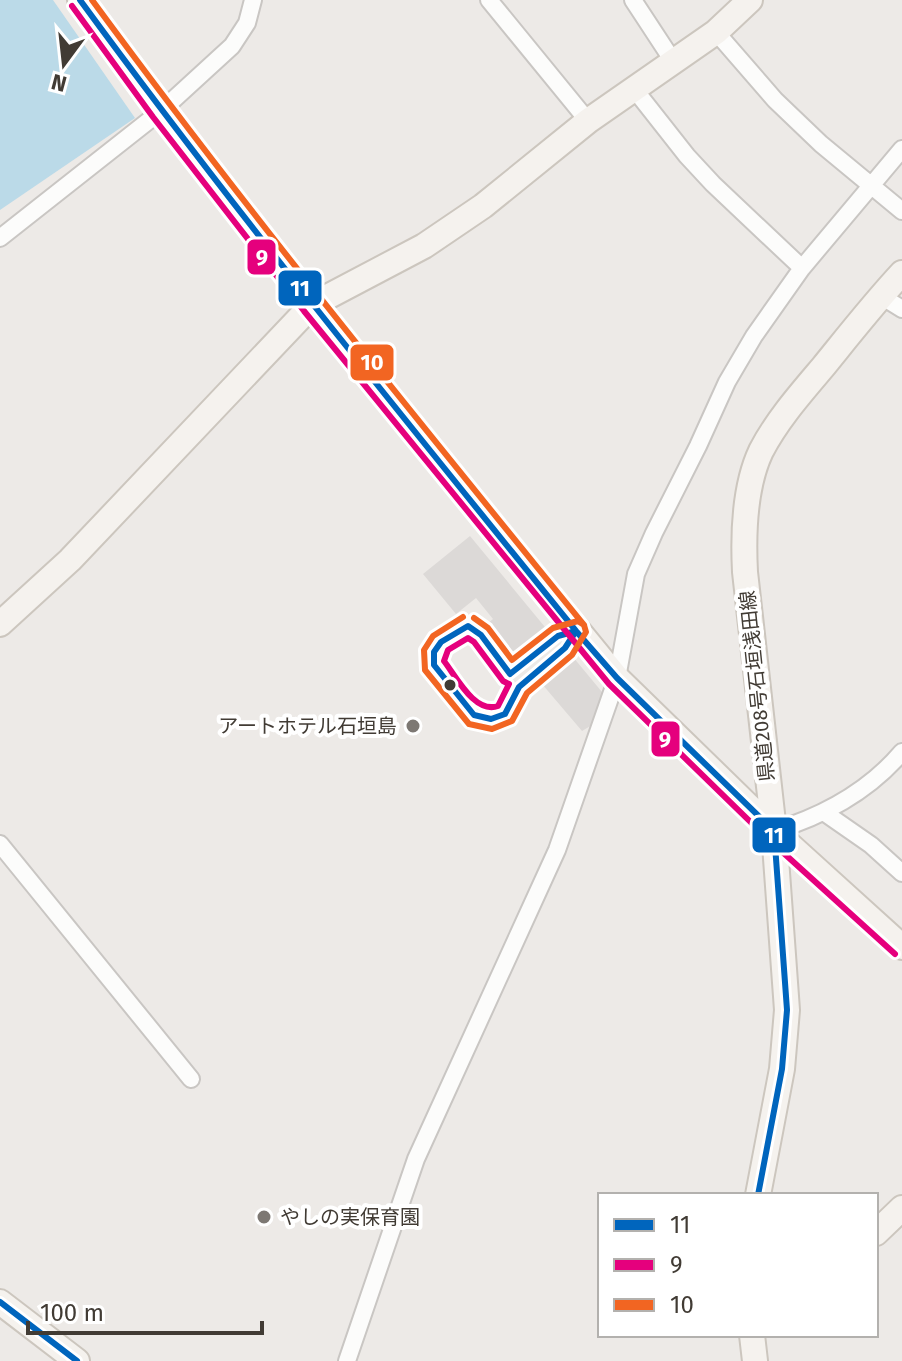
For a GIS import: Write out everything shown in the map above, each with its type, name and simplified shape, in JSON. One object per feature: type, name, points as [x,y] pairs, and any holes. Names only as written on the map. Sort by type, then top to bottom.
[{"type":"street","points":[[80,0],[161,111],[312,305],[617,678],[774,831],[902,947]]},
{"type":"street","points":[[0,238],[161,111],[232,46],[247,23],[253,0]]},
{"type":"street","points":[[489,0],[588,121]]},
{"type":"street","points":[[633,0],[673,61]]},
{"type":"street","points":[[0,624],[70,560],[312,305],[424,246],[483,206],[588,121],[716,32],[750,0]]},
{"type":"street","points":[[716,32],[775,100],[821,144],[902,211]]},
{"type":"street","points":[[635,90],[687,156],[802,268]]},
{"type":"street","points":[[347,1361],[416,1159],[557,850],[617,678],[636,574],[654,533],[727,382],[754,336],[802,268],[902,149]]},
{"type":"street","name":"県道208号石垣浅田線","points":[[758,1193],[782,1069],[787,1010],[774,831],[743,537],[753,477],[761,452],[793,404],[902,273]]},
{"type":"street","points":[[881,296],[902,309]]},
{"type":"street","points":[[774,831],[825,813],[882,775],[902,752]]},
{"type":"street","points":[[825,813],[871,845],[902,873]]},
{"type":"street","points":[[0,844],[191,1079]]},
{"type":"street","points":[[878,1231],[902,1208]]},
{"type":"street","points":[[0,1302],[77,1361]]},
{"type":"shaded area","points":[[470,536],[549,632],[517,658],[488,623],[493,619],[476,598],[456,614],[423,574]]},
{"type":"shaded area","points":[[573,657],[602,692],[604,701],[597,722],[582,731],[542,684]]},
{"type":"water","points":[[0,0],[53,0],[135,118],[0,210]]},
{"type":"transit line","name":"11","points":[[80,0],[262,240],[576,631],[617,678],[774,831],[787,1010],[782,1069],[758,1193]]},
{"type":"transit line","name":"10","points":[[92,0],[273,237],[584,625]]},
{"type":"transit line","name":"9","points":[[72,6],[153,117],[304,311],[609,684],[767,838],[895,954]]},
{"type":"transit line","name":"10","points":[[463,617],[433,636],[424,650],[425,670],[469,724],[492,729],[512,721],[527,693],[572,655],[586,632],[584,625],[578,621],[553,628],[512,660],[488,628],[474,618]]},
{"type":"transit line","name":"11","points":[[468,626],[481,635],[510,674],[558,636],[576,631],[565,648],[519,687],[505,714],[491,719],[474,715],[434,665],[434,652],[441,642],[468,626]]},
{"type":"transit line","name":"9","points":[[468,638],[503,681],[509,684],[498,706],[490,707],[474,700],[444,661],[448,650],[468,638]]},
{"type":"transit line","name":"11","points":[[0,1302],[77,1361]]},
{"type":"place","name":"アートホテル石垣島","points":[[413,726]]},
{"type":"place","name":"やしの実保育園","points":[[264,1217]]}]
